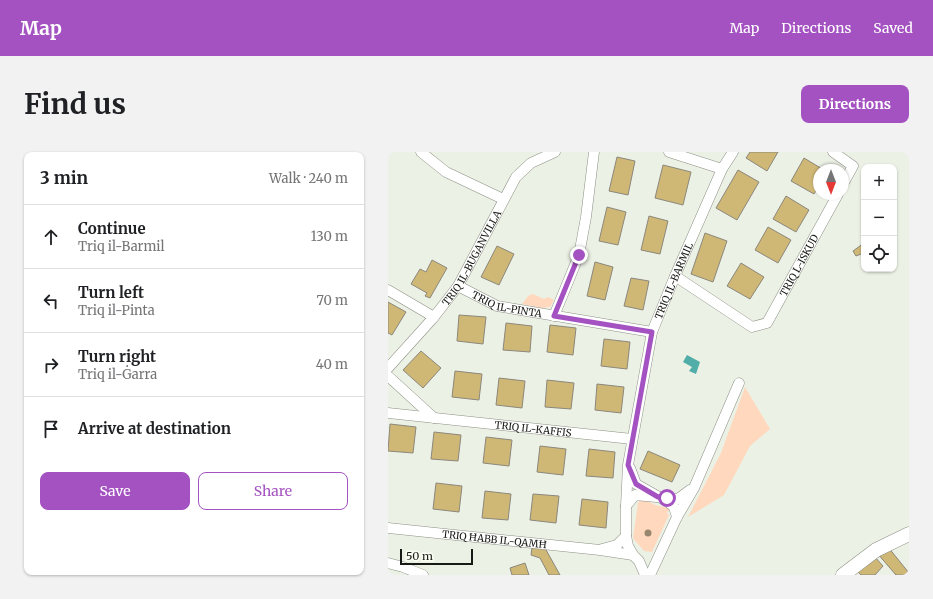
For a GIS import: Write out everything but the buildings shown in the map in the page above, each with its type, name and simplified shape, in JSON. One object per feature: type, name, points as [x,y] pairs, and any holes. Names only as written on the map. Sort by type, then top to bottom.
[{"type":"main road","points":[[842,575],[876,550],[909,534]]},
{"type":"street","points":[[421,152],[446,172],[503,199]]},
{"type":"street","name":"TRIQ IL-BUGANVILLA","points":[[388,368],[434,317],[458,286],[516,177],[531,163],[555,152]]},
{"type":"street","points":[[554,316],[579,255],[586,217],[594,152]]},
{"type":"street","points":[[669,152],[722,169]]},
{"type":"street","name":"TRIQ IL-BARMIL","points":[[645,575],[628,546],[626,536],[626,506],[628,465],[652,332],[674,276],[722,169],[733,152]]},
{"type":"street","points":[[833,152],[853,166],[849,173]]},
{"type":"street","name":"TRIQ L-ISKUD","points":[[674,276],[752,327],[767,323],[835,200]]},
{"type":"street","name":"TRIQ IL-PINTA","points":[[458,286],[496,306],[652,332]]},
{"type":"street","points":[[388,290],[434,317]]},
{"type":"street","points":[[388,376],[434,418]]},
{"type":"street","points":[[650,575],[677,517],[694,488],[739,383]]},
{"type":"street","name":"TRIQ IL-KAFFIS","points":[[388,413],[632,439]]},
{"type":"street","points":[[628,465],[636,484],[668,502],[674,507],[677,517]]},
{"type":"street","points":[[626,506],[635,495],[678,499],[694,488]]},
{"type":"street","name":"TRIQ ĦABB IL-QAMĦ","points":[[388,528],[600,550],[636,558]]},
{"type":"street","name":"TRIQ ĦABB IL-QAMĦ","points":[[600,550],[617,545],[626,536]]},
{"type":"street","points":[[636,558],[646,562],[658,556]]},
{"type":"street","points":[[388,563],[423,575]]},
{"type":"shaded area","points":[[533,294],[544,299],[548,297],[554,300],[550,307],[541,308],[522,304],[528,296]]},
{"type":"shaded area","points":[[745,387],[770,429],[750,446],[724,495],[688,517],[721,453]]},
{"type":"shaded area","points":[[641,499],[655,505],[668,508],[669,510],[667,513],[669,515],[652,552],[644,551],[633,538],[638,503]]},
{"type":"water","points":[[687,355],[700,362],[696,374],[689,371],[692,367],[683,362]]},
{"type":"route","points":[[579,255],[554,316],[652,332],[628,465],[636,484],[658,497],[667,498]]}]
